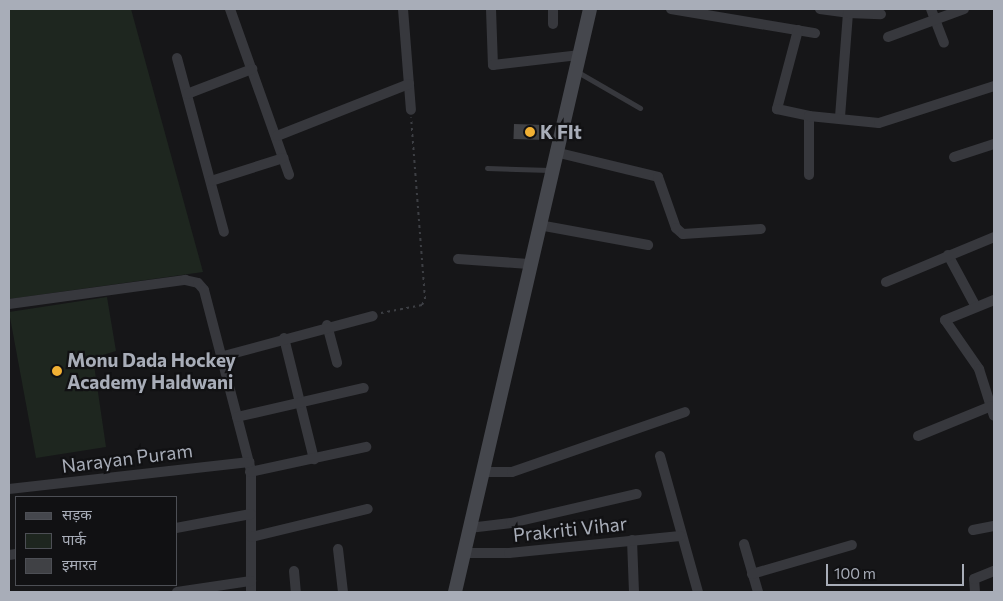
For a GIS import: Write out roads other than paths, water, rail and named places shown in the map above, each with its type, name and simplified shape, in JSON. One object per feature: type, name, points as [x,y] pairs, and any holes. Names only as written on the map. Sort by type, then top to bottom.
[{"type":"street","points":[[230,9],[277,136],[289,175]]},
{"type":"street","points":[[403,9],[411,110]]},
{"type":"street","points":[[491,9],[492,65],[580,55]]},
{"type":"street","points":[[552,9],[553,24]]},
{"type":"street","points":[[455,592],[550,170],[590,9]]},
{"type":"street","points":[[671,9],[815,33]]},
{"type":"street","points":[[820,9],[848,13],[881,14]]},
{"type":"street","points":[[931,9],[944,43]]},
{"type":"street","points":[[888,37],[964,9]]},
{"type":"street","points":[[840,118],[848,13]]},
{"type":"street","points":[[798,30],[777,109],[809,116],[879,122],[994,86]]},
{"type":"street","points":[[177,58],[224,232]]},
{"type":"street","points":[[187,94],[252,69]]},
{"type":"street","points":[[277,136],[409,84]]},
{"type":"street","points":[[809,116],[809,175]]},
{"type":"street","points":[[954,157],[994,144]]},
{"type":"street","points":[[555,152],[658,177],[676,228],[683,234],[761,229]]},
{"type":"street","points":[[211,181],[283,158]]},
{"type":"street","points":[[539,225],[648,245]]},
{"type":"street","points":[[886,282],[994,237]]},
{"type":"street","points":[[948,255],[976,307]]},
{"type":"street","points":[[458,259],[530,264]]},
{"type":"street","points":[[9,304],[185,280],[198,283],[204,290],[249,462],[251,592]]},
{"type":"street","points":[[918,436],[993,411],[978,370],[944,320],[994,300]]},
{"type":"street","points":[[220,357],[327,325],[376,315]]},
{"type":"street","points":[[327,325],[337,363]]},
{"type":"street","points":[[284,338],[314,459]]},
{"type":"street","points":[[238,417],[364,388]]},
{"type":"street","points":[[482,472],[512,472],[685,412]]},
{"type":"street","points":[[250,472],[366,448]]},
{"type":"street","points":[[660,456],[680,536],[698,592]]},
{"type":"street","name":"Narayan Puram","points":[[9,489],[249,462]]},
{"type":"street","points":[[470,528],[511,523],[637,494]]},
{"type":"street","points":[[251,537],[368,509]]},
{"type":"street","points":[[178,528],[251,514]]},
{"type":"street","points":[[973,530],[994,526]]},
{"type":"street","name":"Prakriti Vihar","points":[[464,553],[680,536]]},
{"type":"street","points":[[632,540],[634,592]]},
{"type":"street","points":[[744,544],[758,592]]},
{"type":"street","points":[[752,574],[852,545]]},
{"type":"street","points":[[338,549],[343,592]]},
{"type":"street","points":[[294,571],[296,592]]},
{"type":"street","points":[[975,592],[974,579],[994,571]]},
{"type":"street","points":[[177,592],[251,581]]},
{"type":"lane","points":[[576,71],[640,108]]},
{"type":"lane","points":[[487,168],[550,170]]},
{"type":"place","name":"K FIt","points":[[530,132]]},
{"type":"place","name":"Monu Dada Hockey Academy Haldwani","points":[[57,371]]}]
